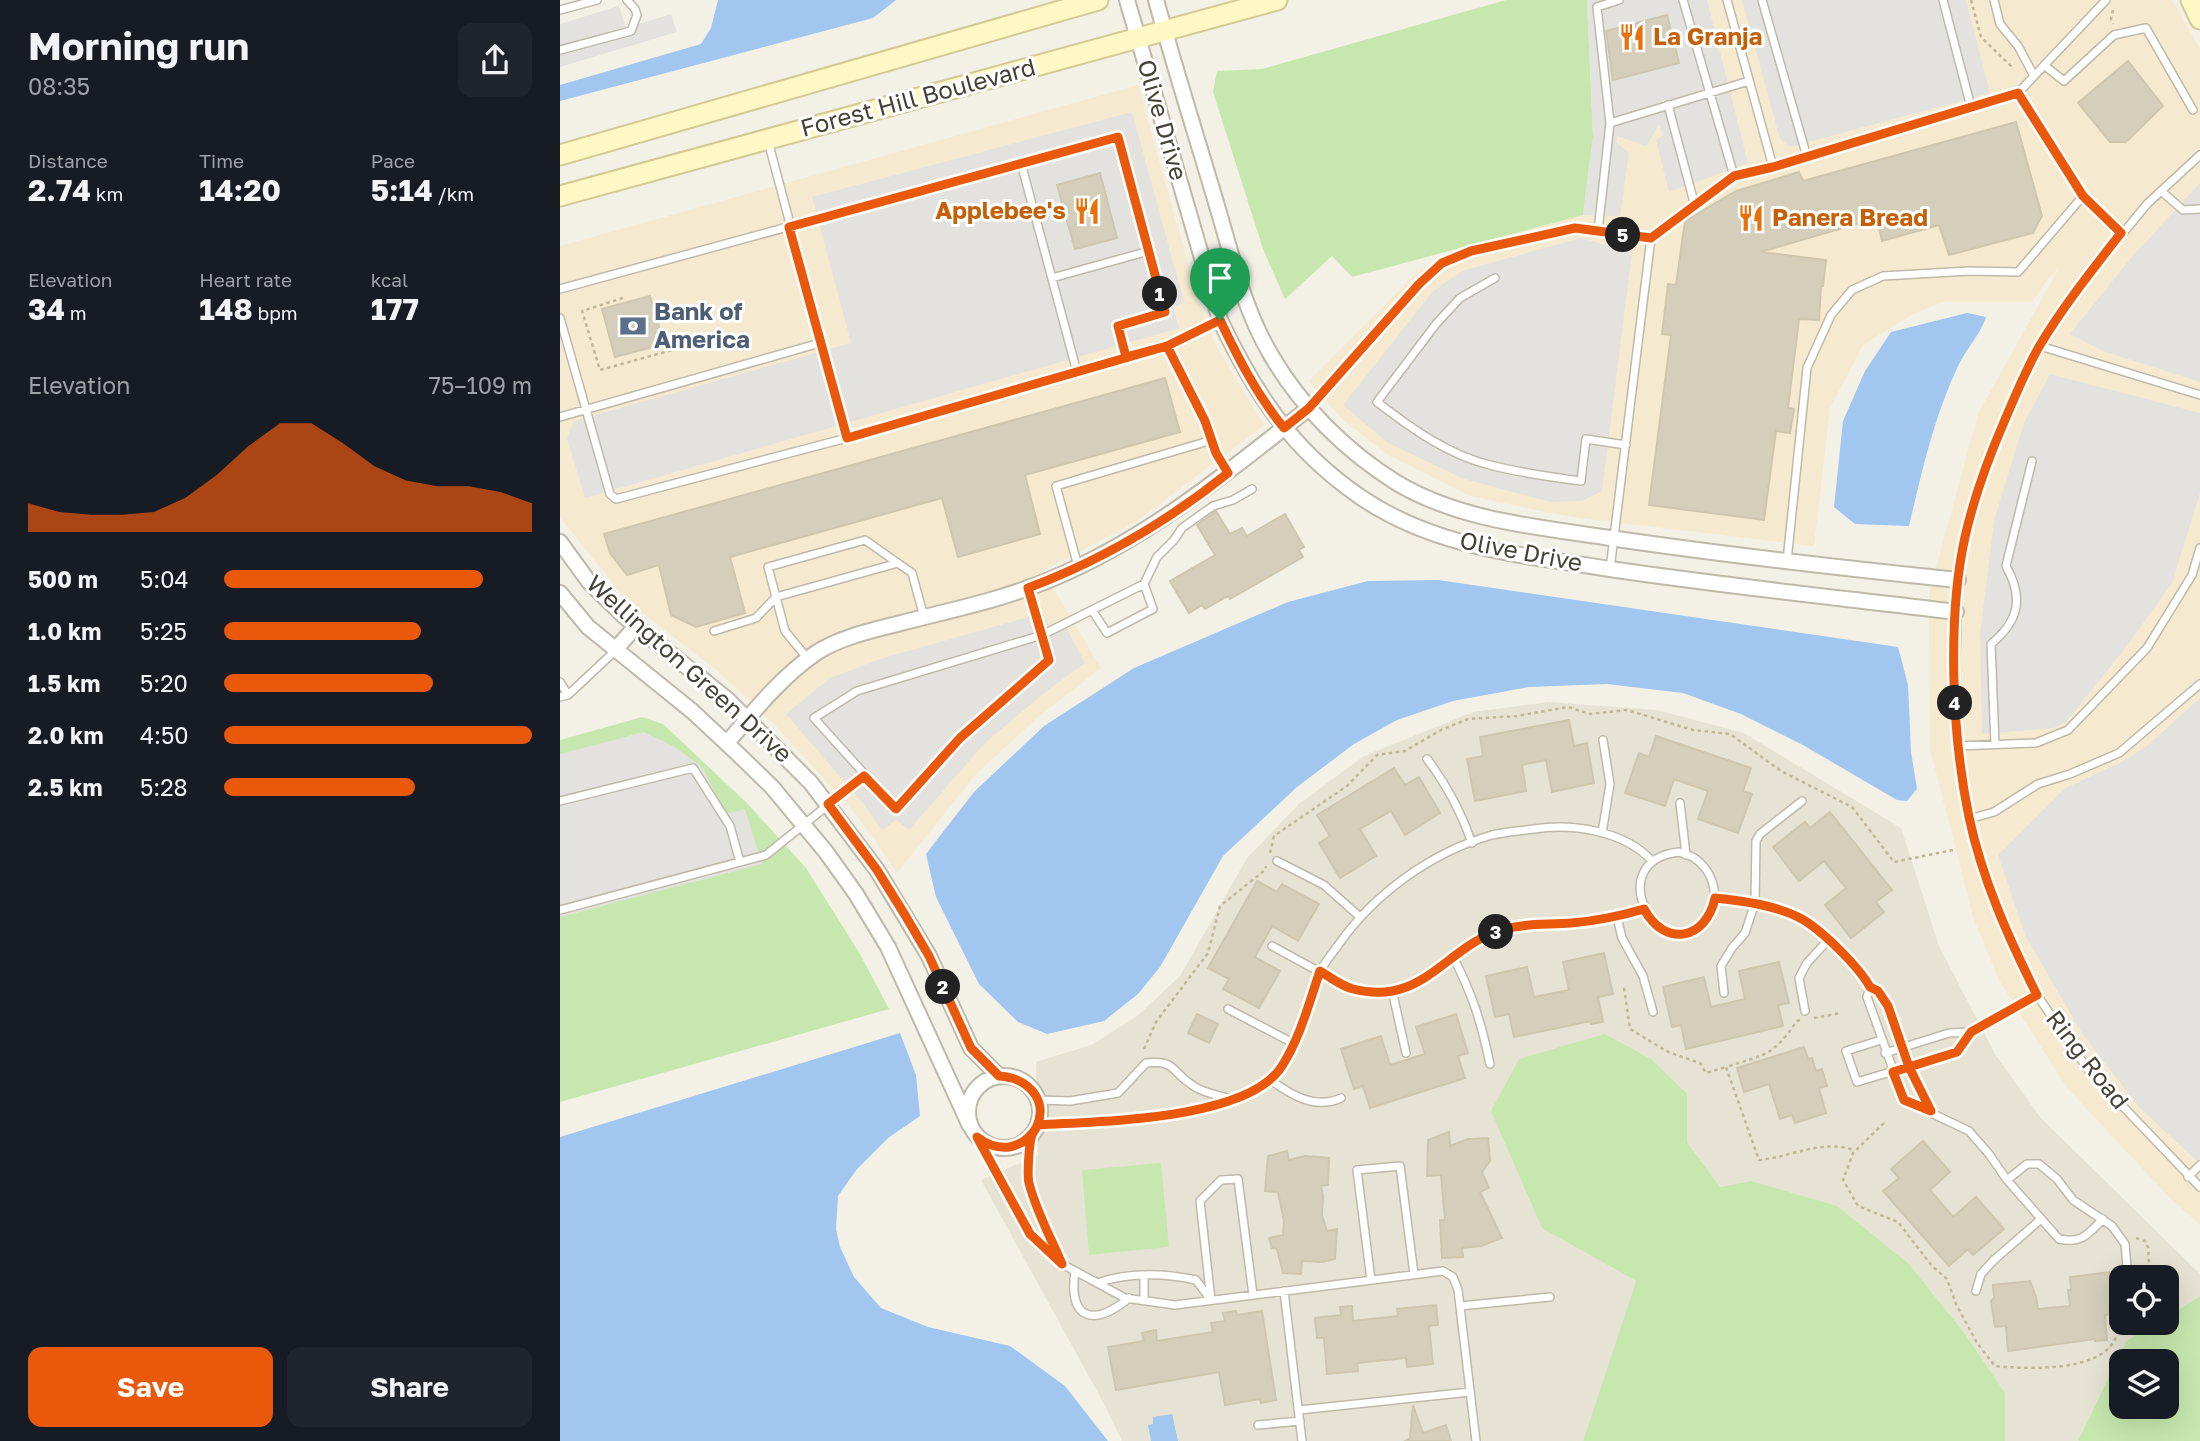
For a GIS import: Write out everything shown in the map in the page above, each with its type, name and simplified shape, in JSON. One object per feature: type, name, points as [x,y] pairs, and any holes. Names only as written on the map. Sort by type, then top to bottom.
[{"type":"main road","name":"Forest Hill Boulevard","points":[[560,155],[1098,0]]},
{"type":"main road","name":"Forest Hill Boulevard","points":[[560,196],[1277,0]]},
{"type":"main road","points":[[2191,0],[2200,19]]},
{"type":"street","name":"Olive Drive","points":[[1127,0],[1220,320],[1268,408],[1284,428],[1330,473],[1358,495],[1413,526],[1441,537],[1505,554],[1956,612]]},
{"type":"street","name":"Olive Drive","points":[[1156,0],[1239,279],[1257,327],[1271,355],[1309,408],[1356,453],[1397,483],[1478,516],[1511,523],[1787,561],[1958,580]]},
{"type":"street","points":[[727,743],[778,685],[817,652],[841,641],[1028,588],[1079,566],[1148,529],[1228,473],[1309,408]]},
{"type":"street","name":"Wellington Green Drive","points":[[560,542],[589,582],[636,626],[729,700],[811,783],[871,860],[929,956],[971,1048],[999,1076]]},
{"type":"street","name":"Wellington Green Drive","points":[[560,593],[588,627],[692,711],[772,787],[856,894],[888,947],[974,1132]]},
{"type":"street","points":[[617,649],[636,626]]},
{"type":"street","points":[[999,1076],[1012,1077],[1033,1090],[1038,1100],[1040,1113],[1034,1131],[1021,1144],[1009,1148],[987,1144],[974,1132],[968,1111],[970,1099],[977,1088],[987,1080],[999,1076]]},
{"type":"lane","points":[[560,10],[597,0]]},
{"type":"lane","points":[[560,50],[631,31],[637,15],[626,0]]},
{"type":"lane","points":[[1598,232],[1609,123],[1597,7],[1619,0]]},
{"type":"lane","points":[[1683,0],[1734,176]]},
{"type":"lane","points":[[1727,0],[1773,167]]},
{"type":"lane","points":[[1762,0],[1807,157]]},
{"type":"lane","points":[[1943,0],[1971,107]]},
{"type":"lane","points":[[1994,0],[2000,24],[2018,46],[2034,76]]},
{"type":"lane","points":[[1309,408],[1419,284],[1442,263],[1471,251],[1575,228],[1651,238],[1734,176],[1773,167],[2018,93],[2106,0]]},
{"type":"lane","points":[[2044,65],[2064,81],[2115,36],[2146,28],[2193,110]]},
{"type":"lane","points":[[1609,123],[1749,81]]},
{"type":"lane","points":[[2018,93],[2083,196],[2121,233]]},
{"type":"lane","points":[[1668,105],[1695,206]]},
{"type":"lane","points":[[560,289],[1118,137],[1165,312],[1118,326],[1126,357]]},
{"type":"lane","points":[[767,139],[847,438]]},
{"type":"lane","name":"Ring Road","points":[[2200,155],[2121,233],[2077,289],[2039,346],[2013,398],[1983,473],[1965,538],[1958,580],[1955,693],[1957,746],[1969,818],[1991,891],[2015,951],[2037,995],[2088,1071],[2200,1187]]},
{"type":"lane","points":[[1021,163],[1077,372]]},
{"type":"lane","points":[[2161,191],[2183,210],[2200,209]]},
{"type":"lane","points":[[1787,561],[1807,368],[1831,315],[1852,290],[1882,276],[1969,271],[2018,272],[2083,196]]},
{"type":"lane","points":[[1610,569],[1651,238]]},
{"type":"lane","points":[[1052,278],[1149,251]]},
{"type":"lane","points":[[1495,278],[1460,298],[1436,324],[1377,402],[1409,427],[1447,448],[1488,465],[1532,474],[1581,481],[1586,439],[1626,445]]},
{"type":"lane","points":[[560,318],[610,494],[616,499],[847,438],[1167,346],[1220,320]]},
{"type":"lane","points":[[560,417],[820,343]]},
{"type":"lane","points":[[1167,346],[1205,421],[1216,453],[1228,473]]},
{"type":"lane","points":[[2039,346],[2200,395]]},
{"type":"lane","points":[[1079,566],[1056,486],[1212,440]]},
{"type":"lane","points":[[1994,744],[1991,644],[2005,632],[2014,617],[2018,599],[2015,582],[2006,566],[2032,461]]},
{"type":"lane","points":[[1028,588],[1042,635],[1049,660],[960,738],[896,809],[814,718],[857,691],[1042,635],[1144,584],[1157,557],[1182,528],[1213,506],[1233,500],[1252,489]]},
{"type":"lane","points":[[808,659],[785,631],[768,567],[865,540],[912,573],[924,617]]},
{"type":"lane","points":[[1957,746],[2036,743],[2068,730],[2147,648],[2192,575],[2200,548]]},
{"type":"lane","points":[[714,631],[756,618],[776,597],[898,563]]},
{"type":"lane","points":[[1092,610],[1107,634],[1153,609],[1144,584]]},
{"type":"lane","points":[[560,682],[564,696],[617,649]]},
{"type":"lane","points":[[1969,818],[1994,812],[2038,784],[2119,753],[2200,684]]},
{"type":"lane","points":[[1602,833],[1610,784],[1603,740]]},
{"type":"lane","points":[[1427,759],[1446,784],[1465,821],[1472,843]]},
{"type":"lane","points":[[560,801],[693,768],[730,826],[740,862]]},
{"type":"lane","points":[[560,910],[766,855],[864,776]]},
{"type":"lane","points":[[1724,992],[1721,966],[1745,933],[1755,903],[1756,841],[1760,834],[1802,801]]},
{"type":"lane","points":[[1680,803],[1686,855]]},
{"type":"lane","points":[[1062,1264],[1028,1181],[1034,1131],[1184,1114],[1234,1100],[1269,1079],[1281,1069],[1293,1044],[1320,971],[1360,917],[1391,889],[1423,866],[1472,843],[1493,835],[1549,827],[1602,833],[1623,839],[1642,849],[1652,862]]},
{"type":"lane","points":[[1679,852],[1686,855],[1694,857],[1705,868],[1713,882],[1715,898],[1712,913],[1703,925],[1690,933],[1676,934],[1662,929],[1650,919],[1644,909],[1640,889],[1644,874],[1652,862],[1665,854],[1679,852]]},
{"type":"lane","points":[[1277,861],[1324,885],[1360,917]]},
{"type":"lane","points":[[1715,898],[1755,903],[1801,918],[1828,940],[1862,974],[1870,987],[1878,991],[1888,1006],[1909,1067],[1931,1111]]},
{"type":"lane","points":[[1272,946],[1351,989],[1383,993],[1408,987],[1429,977],[1468,945],[1500,930],[1526,925],[1618,917],[1644,909]]},
{"type":"lane","points":[[1618,917],[1622,938],[1643,976],[1653,1012]]},
{"type":"lane","points":[[1805,1010],[1798,978],[1807,963],[1828,940]]},
{"type":"lane","points":[[1453,957],[1478,1012],[1490,1064]]},
{"type":"lane","points":[[1870,987],[1867,997],[1904,1100],[1969,1130],[2007,1180],[2059,1239],[2071,1242],[2084,1237],[2103,1219]]},
{"type":"lane","points":[[1392,990],[1406,1053]]},
{"type":"lane","points":[[1881,1040],[1846,1051],[1857,1082],[1957,1052],[1971,1032],[2037,995]]},
{"type":"lane","points":[[1228,1009],[1293,1044]]},
{"type":"lane","points":[[1885,1053],[1949,1033],[1971,1032]]},
{"type":"lane","points":[[1038,1100],[1070,1101],[1118,1093],[1146,1063],[1162,1061],[1174,1067],[1191,1085],[1202,1091],[1234,1100]]},
{"type":"lane","points":[[1269,1079],[1289,1094],[1310,1101],[1327,1104],[1341,1098]]},
{"type":"lane","name":"Wellington Green Drive","points":[[974,1132],[1030,1234],[1062,1264],[1129,1298],[1175,1305],[1443,1271],[1453,1277],[1458,1290],[1476,1441]]},
{"type":"lane","points":[[2007,1180],[2026,1164],[2039,1164],[2057,1179],[2073,1200],[2088,1212],[2103,1219],[2122,1237],[2126,1265]]},
{"type":"lane","points":[[2188,1177],[2200,1165]]},
{"type":"lane","points":[[1371,1280],[1357,1170],[1400,1166],[1414,1274]]},
{"type":"lane","points":[[1211,1300],[1200,1201],[1221,1180],[1238,1178],[1252,1295]]},
{"type":"lane","points":[[1976,1291],[1981,1274],[1994,1259],[2041,1219]]},
{"type":"lane","points":[[1075,1271],[1072,1290],[1076,1304],[1083,1312],[1095,1316],[1105,1314],[1129,1298]]},
{"type":"lane","points":[[1097,1283],[1120,1275],[1173,1275],[1196,1280],[1211,1300]]},
{"type":"lane","points":[[1144,1275],[1144,1300]]},
{"type":"lane","points":[[1284,1291],[1302,1441]]},
{"type":"lane","points":[[1460,1306],[1550,1297]]},
{"type":"lane","points":[[1298,1410],[1471,1392]]},
{"type":"lane","points":[[1258,1425],[1300,1421]]},
{"type":"path","points":[[1971,0],[1981,37],[2013,68]]},
{"type":"path","points":[[2113,7],[2111,19],[2114,27]]},
{"type":"path","points":[[623,298],[582,311],[600,370],[690,345]]},
{"type":"path","points":[[1144,1049],[1156,1022],[1208,953],[1220,906],[1265,870],[1274,836],[1347,786],[1377,755],[1405,751],[1441,730],[1468,719],[1517,716],[1568,707],[1590,714],[1628,710],[1693,730],[1730,734],[1781,771],[1852,807],[1894,862],[1953,850]]},
{"type":"path","points":[[1624,988],[1630,1030],[1668,1052],[1700,1063],[1706,1073],[1770,1053],[1783,1042],[1797,1021],[1841,1013]]},
{"type":"path","points":[[1726,1067],[1759,1160],[1776,1159],[1826,1145],[1855,1151]]},
{"type":"path","points":[[1884,1123],[1855,1151],[1843,1180],[1858,1206],[1898,1222],[1932,1266],[1947,1279],[1956,1304],[1978,1343],[1995,1366],[2062,1368],[2101,1354],[2117,1335]]},
{"type":"path","points":[[2136,1238],[2144,1241],[2148,1247],[2149,1265]]},
{"type":"shaded area","points":[[1580,0],[2172,0],[2200,49],[2200,1225],[2170,1198],[2067,1088],[1999,980],[1973,917],[1930,749],[1929,593],[1978,414],[2059,268],[2032,302],[1941,302],[1908,317],[1863,345],[1830,408],[1814,546],[1587,519],[1468,495],[1385,453],[1341,418],[1309,381],[1417,272],[1448,254],[1577,210]]},
{"type":"shaded area","points":[[1587,0],[1707,0],[1748,163],[1669,192],[1656,140],[1663,135],[1659,125],[1646,146],[1617,136],[1616,142],[1629,153],[1620,216],[1583,215],[1593,136]]},
{"type":"shaded area","points":[[1742,0],[1966,0],[1990,93],[1790,147],[1780,139]]},
{"type":"shaded area","points":[[619,6],[626,28],[671,14],[677,32],[560,67],[560,24]]},
{"type":"shaded area","points":[[1138,85],[1199,303],[1216,346],[1264,425],[1136,522],[1043,571],[1101,668],[1038,717],[976,774],[897,873],[859,818],[777,727],[719,672],[627,601],[562,520],[560,246]]},
{"type":"shaded area","points":[[1132,112],[1184,302],[1173,308],[1179,328],[585,498],[567,438],[574,421],[851,343],[812,197]]},
{"type":"shaded area","points":[[2200,183],[2200,382],[2103,351],[2070,334],[2131,258]]},
{"type":"shaded area","points":[[1580,238],[1632,252],[1602,491],[1582,501],[1550,502],[1464,479],[1388,443],[1343,405],[1433,291],[1462,271]]},
{"type":"shaded area","points":[[2050,374],[2200,413],[2200,493],[2172,583],[2126,647],[2067,721],[2054,728],[1982,734],[1980,633],[1994,520],[2024,423]]},
{"type":"shaded area","points":[[1043,613],[1049,627],[1062,620],[1085,663],[1044,693],[984,744],[909,830],[896,820],[882,830],[861,801],[786,714],[830,678],[880,659]]},
{"type":"shaded area","points":[[2200,698],[2200,1164],[2139,1107],[2082,1033],[2026,937],[1998,855],[2064,789],[2127,759],[2148,745]]},
{"type":"shaded area","points":[[1548,702],[1657,710],[1744,733],[1901,828],[1939,946],[1995,1054],[2040,1117],[2200,1274],[2200,1296],[2179,1309],[2179,1265],[2109,1265],[2109,1335],[2136,1335],[2126,1341],[2122,1349],[2109,1349],[2109,1376],[2078,1441],[2005,1441],[2005,1393],[1966,1335],[1909,1264],[1751,1181],[1720,1187],[1687,1142],[1687,1094],[1543,1228],[1636,1281],[1583,1441],[1122,1441],[981,1180],[1038,1155],[1036,1062],[1091,1045],[1136,1017],[1180,976],[1247,858],[1299,804],[1364,756],[1473,712]]},
{"type":"shaded area","points":[[644,732],[673,746],[704,770],[725,814],[745,809],[762,864],[560,917],[560,754]]},
{"type":"green space","points":[[1506,0],[1587,0],[1593,136],[1583,215],[1352,277],[1332,256],[1285,299],[1263,249],[1213,92],[1217,71],[1262,69]]},
{"type":"green space","points":[[642,717],[663,724],[747,803],[806,868],[860,954],[889,1009],[560,1102],[560,740]]},
{"type":"green space","points":[[1605,1034],[1651,1059],[1687,1094],[1687,1142],[1720,1187],[1751,1181],[1837,1206],[1909,1264],[1966,1335],[2005,1393],[2005,1441],[1583,1441],[1636,1281],[1542,1228],[1491,1111],[1519,1059]]},
{"type":"green space","points":[[1161,1163],[1169,1247],[1089,1255],[1082,1170]]},
{"type":"green space","points":[[2200,1296],[2200,1441],[2078,1441],[2109,1376],[2109,1419],[2179,1419],[2179,1349],[2122,1349],[2126,1341],[2136,1335],[2179,1335],[2179,1309]]},
{"type":"water","points":[[718,0],[896,0],[873,18],[560,101],[560,85],[701,44],[711,28]]},
{"type":"water","points":[[1967,313],[1986,317],[1959,364],[1942,404],[1909,526],[1855,524],[1834,507],[1843,421],[1865,371],[1891,332]]},
{"type":"water","points":[[1438,580],[1898,647],[1908,685],[1911,752],[1917,789],[1907,801],[1897,800],[1803,745],[1741,714],[1683,693],[1607,684],[1529,687],[1453,701],[1397,720],[1354,744],[1297,787],[1223,856],[1160,967],[1138,994],[1104,1021],[1047,1034],[1018,1022],[979,984],[936,897],[926,854],[974,792],[1044,726],[1134,668],[1288,602],[1368,581]]},
{"type":"water","points":[[900,1033],[916,1075],[920,1116],[888,1138],[857,1169],[838,1196],[836,1229],[840,1247],[854,1277],[881,1308],[928,1327],[1010,1346],[1065,1386],[1108,1441],[560,1441],[560,1137]]},
{"type":"water","points":[[1172,1414],[1178,1441],[1151,1441],[1148,1425],[1153,1424],[1153,1417]]},
{"type":"building","points":[[1667,15],[1679,63],[1613,80],[1606,31]]},
{"type":"building","points":[[2128,61],[2163,106],[2126,142],[2110,142],[2078,103]]},
{"type":"building","points":[[2016,122],[2042,216],[2033,233],[1949,255],[1939,225],[1882,241],[1877,218],[1761,252],[1826,260],[1819,320],[1799,319],[1788,408],[1794,409],[1790,433],[1776,431],[1764,520],[1649,505],[1671,335],[1662,334],[1668,284],[1676,285],[1685,221],[1736,191],[1799,172],[1803,181]]},
{"type":"building","name":"Applebee's","points":[[1100,173],[1117,238],[1075,249],[1057,185]]},
{"type":"building","name":"Bank of America","points":[[650,296],[664,344],[615,357],[602,309]]},
{"type":"building","points":[[1165,378],[1180,432],[1025,475],[1040,534],[958,557],[942,498],[730,557],[745,613],[696,627],[671,615],[659,565],[627,575],[610,553],[604,534]]},
{"type":"building","points":[[1216,511],[1230,534],[1242,528],[1247,536],[1285,514],[1304,547],[1299,550],[1303,557],[1230,599],[1228,596],[1205,609],[1202,605],[1189,613],[1170,581],[1215,555],[1197,525]]},
{"type":"building","points":[[1569,720],[1574,746],[1587,743],[1594,783],[1552,792],[1546,760],[1522,765],[1526,791],[1475,801],[1467,759],[1483,756],[1480,737]]},
{"type":"building","points":[[1656,736],[1751,768],[1743,791],[1752,794],[1738,833],[1698,819],[1708,791],[1674,779],[1665,806],[1625,793],[1639,753],[1649,757]]},
{"type":"building","points":[[1394,768],[1405,785],[1419,777],[1440,813],[1405,835],[1391,811],[1360,829],[1376,856],[1340,878],[1319,843],[1330,836],[1317,815]]},
{"type":"building","points":[[1830,812],[1892,890],[1876,902],[1884,912],[1851,938],[1825,905],[1846,888],[1824,861],[1799,881],[1773,847],[1805,822],[1810,828]]},
{"type":"building","points":[[1257,881],[1277,892],[1282,884],[1319,904],[1298,941],[1272,926],[1255,957],[1280,971],[1259,1008],[1223,989],[1229,979],[1208,968]]},
{"type":"building","points":[[1604,953],[1613,994],[1598,997],[1603,1022],[1591,1024],[1591,1021],[1514,1037],[1509,1014],[1495,1017],[1486,976],[1527,967],[1534,997],[1569,990],[1563,962]]},
{"type":"building","points":[[1779,962],[1789,1003],[1778,1005],[1783,1026],[1686,1049],[1681,1025],[1672,1027],[1663,987],[1704,977],[1711,1007],[1745,999],[1739,971]]},
{"type":"building","points":[[1197,1014],[1218,1024],[1209,1043],[1188,1033]]},
{"type":"building","points":[[1456,1014],[1468,1053],[1458,1056],[1465,1078],[1370,1108],[1363,1086],[1354,1089],[1341,1049],[1381,1036],[1390,1065],[1425,1054],[1416,1027]]},
{"type":"building","points":[[1804,1047],[1808,1059],[1812,1058],[1816,1071],[1822,1069],[1827,1086],[1819,1088],[1826,1113],[1795,1123],[1792,1115],[1780,1119],[1769,1084],[1744,1092],[1737,1068]]},
{"type":"building","points":[[1449,1132],[1450,1146],[1468,1139],[1488,1138],[1490,1161],[1482,1172],[1489,1188],[1480,1192],[1502,1238],[1481,1246],[1462,1248],[1463,1257],[1442,1258],[1440,1220],[1445,1220],[1441,1175],[1427,1176],[1428,1140]]},
{"type":"building","points":[[1923,1141],[1950,1172],[1930,1190],[1953,1217],[1976,1197],[2004,1229],[1973,1255],[1968,1249],[1949,1266],[1883,1191],[1899,1178],[1891,1169]]},
{"type":"building","points":[[1287,1151],[1289,1160],[1305,1156],[1329,1158],[1328,1185],[1321,1186],[1322,1215],[1327,1231],[1337,1229],[1335,1259],[1322,1262],[1302,1261],[1301,1274],[1283,1273],[1277,1249],[1272,1248],[1269,1238],[1283,1235],[1284,1221],[1278,1192],[1265,1191],[1268,1156]]},
{"type":"building","points":[[2109,1272],[2109,1315],[2105,1315],[2107,1340],[2095,1339],[2008,1351],[2006,1326],[1995,1327],[1991,1301],[1994,1298],[1993,1285],[2030,1281],[2038,1309],[2070,1306],[2070,1277]]},
{"type":"building","points":[[1436,1305],[1438,1325],[1429,1326],[1433,1364],[1407,1367],[1406,1358],[1357,1363],[1358,1371],[1327,1374],[1324,1338],[1317,1338],[1315,1318],[1341,1315],[1340,1307],[1352,1306],[1353,1321],[1398,1316],[1397,1309]]},
{"type":"building","points":[[1236,1311],[1237,1315],[1262,1311],[1276,1400],[1261,1403],[1260,1399],[1225,1405],[1219,1372],[1116,1390],[1108,1347],[1144,1341],[1142,1333],[1156,1330],[1157,1341],[1213,1332],[1211,1323],[1225,1321],[1223,1313]]},
{"type":"building","points":[[1413,1405],[1423,1433],[1446,1425],[1451,1441],[1405,1441],[1410,1438]]},
{"type":"place","name":"La Granja","points":[[1632,37]]},
{"type":"place","name":"Applebee's","points":[[1087,211]]},
{"type":"place","name":"Panera Bread","points":[[1751,218]]},
{"type":"place","name":"Bank of America","points":[[633,326]]},
{"type":"route","points":[[1220,320],[1167,346],[847,438],[789,227],[1118,137],[1165,312],[1118,326],[1126,357],[1167,346],[1205,421],[1216,453],[1228,473],[1148,529],[1094,559],[1028,588],[1049,660],[960,738],[896,809],[864,776],[828,804],[877,870],[905,915],[929,956],[971,1048],[999,1076],[1012,1077],[1023,1082],[1033,1090],[1038,1100],[1040,1113],[1038,1125],[1031,1136],[1028,1181],[1062,1264],[1030,1234],[977,1137],[987,1144],[1009,1148],[1021,1144],[1031,1136],[1038,1125],[1184,1114],[1234,1100],[1264,1084],[1281,1069],[1297,1035],[1320,971],[1351,989],[1383,993],[1408,987],[1429,977],[1468,945],[1500,930],[1526,925],[1618,917],[1644,909],[1650,919],[1662,929],[1676,934],[1690,933],[1703,925],[1712,913],[1715,898],[1750,902],[1801,918],[1828,940],[1862,974],[1870,987],[1878,991],[1888,1006],[1909,1067],[1931,1111],[1904,1100],[1893,1072],[1909,1067],[1929,1061],[1957,1052],[1971,1032],[2037,995],[2015,951],[1991,891],[1969,818],[1957,746],[1955,634],[1958,580],[1965,538],[1983,473],[2013,398],[2039,346],[2077,289],[2121,233],[2083,196],[2018,93],[1773,167],[1734,176],[1651,238],[1575,228],[1471,251],[1442,263],[1419,284],[1309,408],[1284,428],[1253,383],[1220,320]]}]
